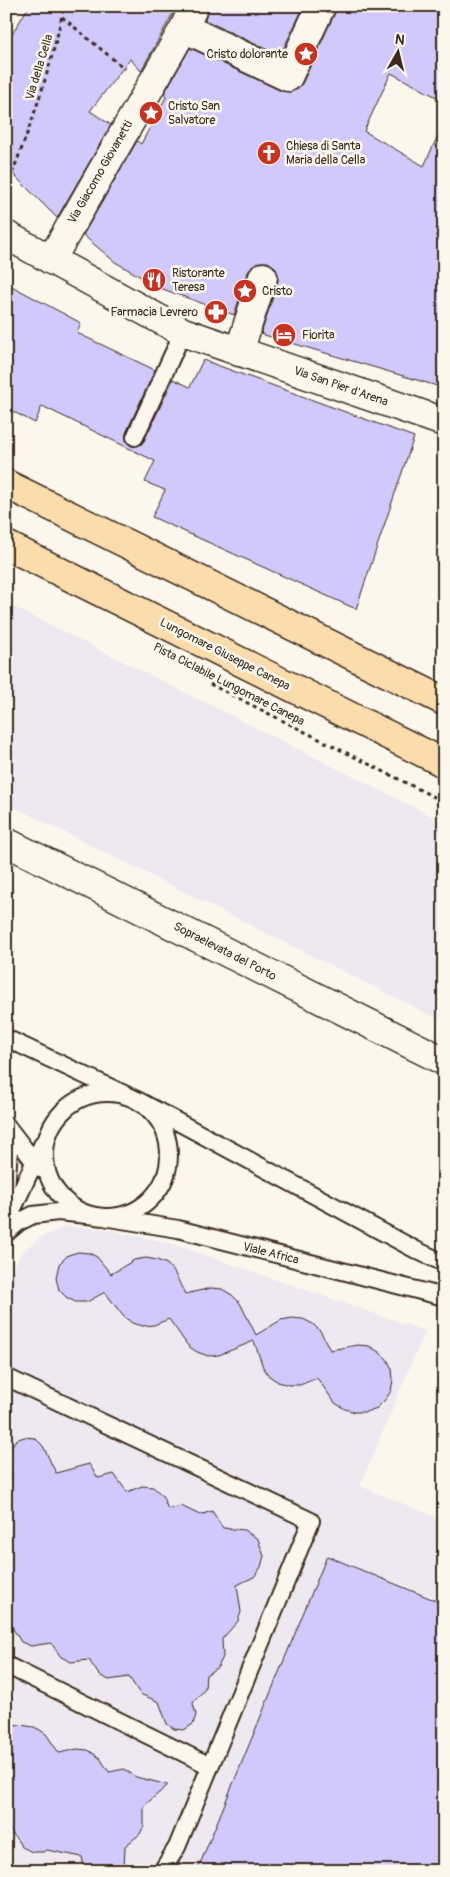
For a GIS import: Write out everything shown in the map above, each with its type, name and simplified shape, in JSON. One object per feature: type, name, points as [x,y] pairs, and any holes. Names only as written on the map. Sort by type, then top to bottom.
[{"type":"highway","points":[[6,484],[444,701]]},
{"type":"highway","name":"Lungomare Giuseppe Canepa","points":[[6,545],[444,763]]},
{"type":"street","points":[[189,17],[288,76],[321,6]]},
{"type":"street","name":"Via Giacomo Giovanetti","points":[[51,260],[189,17]]},
{"type":"street","name":"Via San Pier d'Arena","points":[[6,235],[182,332],[444,422]]},
{"type":"street","points":[[238,352],[263,277]]},
{"type":"street","name":"Sopraelevata del Porto","points":[[6,842],[444,1061]]},
{"type":"lane","points":[[135,437],[182,332]]},
{"type":"lane","name":"Viale Africa","points":[[6,1038],[139,1102],[444,1263]]},
{"type":"lane","name":"Viale Africa","points":[[52,1185],[46,1168],[45,1147],[50,1128],[62,1111],[79,1099],[99,1093],[120,1094],[139,1102],[155,1116],[165,1134],[169,1155],[166,1176],[155,1194],[139,1208],[119,1216],[97,1216]]},
{"type":"lane","name":"Viale Africa","points":[[7,1126],[64,1200],[80,1210],[97,1216],[178,1229],[444,1297]]},
{"type":"lane","name":"Viale Africa","points":[[6,1190],[9,1150],[7,1126]]},
{"type":"lane","points":[[6,1224],[50,1128]]},
{"type":"lane","points":[[6,1233],[19,1222],[33,1216],[58,1212],[97,1216]]},
{"type":"lane","points":[[6,1377],[311,1521],[177,1846],[162,1871]]},
{"type":"lane","points":[[6,1665],[210,1766]]},
{"type":"path","name":"Via della Cella","points":[[6,188],[20,155],[57,38],[64,6]]},
{"type":"path","points":[[62,17],[149,89]]},
{"type":"path","name":"Pista Ciclabile Lungomare Canepa","points":[[203,680],[444,802]]},
{"type":"shaded area","points":[[6,603],[444,822],[444,1022],[6,803]]},
{"type":"shaded area","points":[[66,1226],[105,1229],[170,1243],[425,1331],[360,1486],[444,1520],[444,1871],[6,1871],[6,1280],[21,1253],[41,1237]]},
{"type":"building","points":[[29,6],[177,6],[141,71],[130,59],[90,111],[111,125],[57,218],[6,167],[6,44]]},
{"type":"building","points":[[209,6],[304,6],[280,56],[205,20]]},
{"type":"building","points":[[336,6],[444,6],[444,101],[391,73],[364,131],[424,166],[444,122],[444,388],[261,334],[278,281],[275,267],[268,262],[259,262],[253,265],[248,272],[234,315],[160,288],[115,262],[83,235],[137,141],[141,144],[166,97],[164,94],[190,48],[281,91],[290,92],[302,84],[335,13]]},
{"type":"building","points":[[6,283],[81,323],[77,333],[155,370],[126,433],[127,442],[131,446],[140,445],[144,441],[173,379],[190,387],[203,360],[414,437],[356,609],[152,517],[165,490],[145,482],[155,461],[42,406],[35,423],[6,408]]},
{"type":"building","points":[[78,1252],[89,1253],[97,1257],[111,1274],[134,1260],[146,1258],[157,1260],[167,1264],[174,1272],[185,1294],[211,1288],[222,1289],[240,1303],[256,1335],[281,1320],[303,1319],[313,1324],[321,1332],[330,1350],[358,1345],[369,1346],[387,1359],[392,1369],[391,1391],[377,1408],[366,1412],[355,1412],[335,1403],[317,1378],[300,1385],[289,1385],[278,1382],[269,1376],[263,1367],[254,1341],[219,1355],[208,1356],[188,1346],[169,1319],[154,1325],[143,1326],[132,1323],[123,1316],[105,1292],[87,1302],[75,1302],[59,1290],[56,1278],[59,1264],[68,1255]]},
{"type":"building","points":[[24,1437],[35,1438],[43,1446],[56,1473],[89,1464],[98,1478],[114,1474],[127,1492],[142,1486],[153,1487],[162,1495],[168,1509],[181,1506],[200,1515],[212,1511],[223,1528],[244,1530],[258,1539],[264,1556],[261,1567],[254,1577],[237,1585],[241,1612],[238,1621],[222,1639],[223,1657],[218,1667],[206,1675],[205,1689],[193,1703],[196,1715],[193,1724],[184,1730],[174,1729],[167,1724],[159,1702],[140,1694],[129,1677],[109,1680],[99,1675],[89,1660],[71,1662],[61,1657],[51,1643],[31,1646],[21,1642],[6,1617],[6,1483],[12,1480],[8,1455],[10,1448],[16,1440]]},
{"type":"building","points":[[327,1556],[444,1604],[444,1871],[197,1871]]},
{"type":"building","points":[[6,1723],[34,1727],[40,1730],[46,1734],[59,1753],[77,1749],[88,1750],[100,1758],[109,1772],[124,1769],[136,1777],[168,1785],[144,1806],[144,1826],[140,1834],[125,1846],[124,1871],[85,1871],[82,1857],[47,1850],[32,1852],[22,1847],[6,1824]]},
{"type":"place","name":"Cristo dolorante","points":[[306,54]]},
{"type":"place","name":"Cristo San Salvatore","points":[[151,113]]},
{"type":"place","name":"Chiesa di Santa Maria della Cella","points":[[269,153]]},
{"type":"place","name":"Ristorante Teresa","points":[[154,280]]},
{"type":"place","name":"Cristo","points":[[245,291]]},
{"type":"place","name":"Farmacia Levrero","points":[[216,312]]},
{"type":"place","name":"Fiorita","points":[[284,335]]}]
